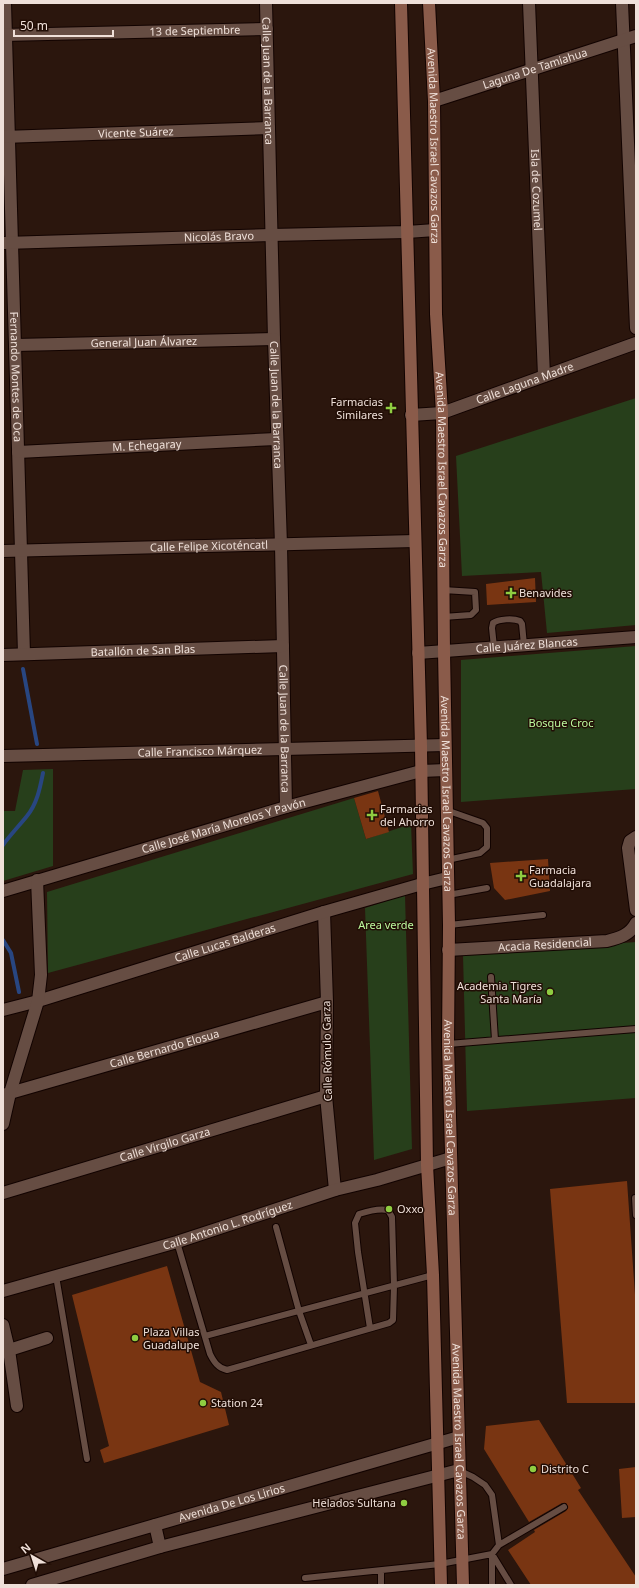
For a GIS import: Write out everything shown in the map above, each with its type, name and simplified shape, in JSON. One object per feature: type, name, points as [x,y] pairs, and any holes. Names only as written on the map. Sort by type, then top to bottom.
[{"type":"main road","name":"Avenida Maestro Israel Cavazos Garza","points":[[401,3],[421,746],[427,1165],[433,1275],[441,1585]]},
{"type":"main road","name":"Avenida Maestro Israel Cavazos Garza","points":[[429,3],[434,101],[436,314],[442,413],[445,745],[449,925],[448,1044],[463,1585]]},
{"type":"street","name":"Fernando Montes de Oca","points":[[5,3],[4,35],[7,243],[15,345],[24,654]]},
{"type":"street","name":"Calle Juan de la Barranca","points":[[266,3],[276,439],[281,545],[286,807]]},
{"type":"street","name":"Isla de Cozumel","points":[[529,3],[544,376]]},
{"type":"street","points":[[622,3],[622,40],[636,328]]},
{"type":"street","name":"13 de Septiembre","points":[[4,35],[267,29]]},
{"type":"street","name":"Laguna De Tamiahua","points":[[434,101],[532,68],[636,36]]},
{"type":"street","name":"Vicente Suárez","points":[[6,137],[269,128]]},
{"type":"street","name":"Nicolás Bravo","points":[[7,243],[435,230]]},
{"type":"street","name":"General Juan Álvarez","points":[[15,345],[274,339]]},
{"type":"street","name":"Calle Laguna Madre","points":[[411,415],[442,413],[636,343]]},
{"type":"street","name":"M. Echegaray","points":[[18,452],[276,439]]},
{"type":"street","name":"Calle Felipe Xicoténcatl","points":[[3,551],[415,541]]},
{"type":"street","name":"Calle Juárez Blancas","points":[[418,653],[636,637]]},
{"type":"street","name":"Batallón de San Blas","points":[[3,655],[283,646]]},
{"type":"street","name":"Calle Francisco Márquez","points":[[3,756],[445,745]]},
{"type":"street","name":"Calle José María Morelos Y Pavón","points":[[3,891],[286,807],[421,771],[446,770]]},
{"type":"street","points":[[636,837],[630,841],[628,848],[636,910]]},
{"type":"street","name":"Calle Lucas Balderas","points":[[3,1010],[324,912],[447,878]]},
{"type":"street","points":[[3,1124],[7,1094],[38,1000],[41,975],[37,880]]},
{"type":"street","name":"Calle Rómulo Garza","points":[[324,912],[327,1002],[326,1096],[335,1190]]},
{"type":"street","name":"Acacia Residencial","points":[[448,950],[607,941],[627,934],[636,923]]},
{"type":"street","name":"Calle Bernardo Elosua","points":[[7,1094],[327,1002]]},
{"type":"street","name":"Calle Virgilo Garza","points":[[3,1193],[326,1096]]},
{"type":"street","name":"Calle Antonio L. Rodríguez","points":[[3,1291],[177,1242],[335,1190],[377,1180],[451,1158]]},
{"type":"street","points":[[3,1325],[6,1351],[17,1406]]},
{"type":"street","points":[[6,1351],[47,1338]]},
{"type":"street","name":"Avenida De Los Lirios","points":[[3,1569],[459,1437]]},
{"type":"street","points":[[32,1585],[160,1547],[459,1470]]},
{"type":"street","points":[[155,1525],[160,1547]]},
{"type":"lane","points":[[443,590],[475,592],[476,610],[471,615],[444,617]]},
{"type":"lane","points":[[494,647],[492,623],[496,621],[520,621],[522,624],[524,645]]},
{"type":"lane","points":[[446,810],[483,823],[487,828],[487,847],[480,853],[447,860]]},
{"type":"lane","points":[[448,895],[487,888]]},
{"type":"lane","points":[[449,925],[544,915]]},
{"type":"lane","points":[[491,977],[495,1040]]},
{"type":"lane","points":[[448,1044],[636,1029]]},
{"type":"lane","points":[[636,1198],[636,1215]]},
{"type":"lane","points":[[177,1242],[213,1359],[221,1369],[227,1370],[389,1323],[393,1320],[394,1286],[392,1217],[390,1212],[386,1210],[359,1214],[355,1223],[370,1328]]},
{"type":"lane","points":[[276,1227],[299,1311],[311,1345]]},
{"type":"lane","points":[[205,1336],[433,1275]]},
{"type":"lane","points":[[56,1276],[87,1459]]},
{"type":"lane","points":[[459,1470],[473,1477],[484,1485],[492,1495],[499,1545]]},
{"type":"lane","points":[[492,1585],[492,1554],[499,1545],[564,1507]]},
{"type":"lane","points":[[304,1578],[440,1564],[492,1554]]},
{"type":"lane","points":[[492,1554],[511,1585]]},
{"type":"lane","points":[[381,1571],[381,1585]]},
{"type":"green space","points":[[636,398],[636,625],[547,633],[541,572],[462,576],[456,456]]},
{"type":"green space","name":"Bosque Croc","points":[[636,646],[636,789],[461,802],[461,660]]},
{"type":"green space","points":[[53,769],[53,866],[3,881],[3,811],[15,811],[23,770]]},
{"type":"green space","points":[[354,798],[366,839],[411,824],[413,874],[48,973],[47,892]]},
{"type":"green space","name":"Area verde","points":[[405,895],[412,1149],[374,1160],[365,908]]},
{"type":"green space","name":"Academia Tigres Santa María","points":[[636,942],[636,1098],[467,1111],[463,955]]},
{"type":"building","name":"Benavides","points":[[535,578],[536,602],[487,605],[486,584]]},
{"type":"building","name":"Farmacias del Ahorro","points":[[378,791],[389,832],[366,839],[354,798]]},
{"type":"building","name":"Farmacia Guadalajara","points":[[548,859],[550,891],[505,900],[494,888],[490,863]]},
{"type":"building","points":[[627,1181],[636,1309],[636,1403],[567,1403],[550,1189]]},
{"type":"building","name":"Plaza Villas Guadalupe","points":[[167,1266],[200,1382],[221,1392],[229,1425],[104,1463],[100,1450],[109,1446],[72,1295]]},
{"type":"building","points":[[539,1420],[581,1488],[578,1490],[636,1577],[636,1585],[531,1585],[508,1550],[535,1532],[534,1530],[566,1511],[568,1507],[566,1503],[562,1503],[529,1522],[484,1449],[486,1426]]},
{"type":"building","points":[[636,1467],[636,1517],[622,1518],[619,1469]]},
{"type":"waterway","points":[[23,669],[37,744]]},
{"type":"waterway","points":[[3,845],[27,816],[36,801],[43,773]]},
{"type":"waterway","points":[[3,940],[11,953],[19,992]]},
{"type":"place","name":"Farmacias Similares","points":[[391,408]]},
{"type":"place","name":"Benavides","points":[[511,593]]},
{"type":"place","name":"Farmacias del Ahorro","points":[[372,815]]},
{"type":"place","name":"Farmacia Guadalajara","points":[[521,876]]},
{"type":"place","name":"Academia Tigres Santa María","points":[[550,992]]},
{"type":"place","name":"Oxxo","points":[[389,1209]]},
{"type":"place","name":"Plaza Villas Guadalupe","points":[[135,1338]]},
{"type":"place","name":"Station 24","points":[[203,1403]]},
{"type":"place","name":"Distrito C","points":[[533,1469]]},
{"type":"place","name":"Helados Sultana","points":[[404,1503]]}]
